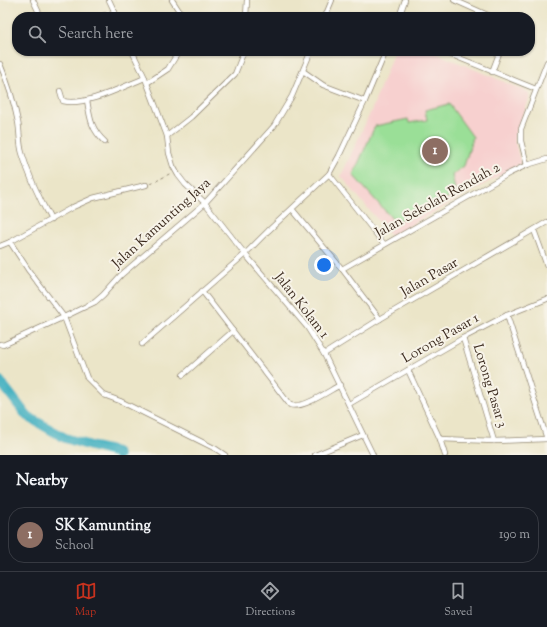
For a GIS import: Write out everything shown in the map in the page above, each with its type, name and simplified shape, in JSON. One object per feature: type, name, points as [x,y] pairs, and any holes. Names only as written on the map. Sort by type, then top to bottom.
[{"type":"street","points":[[33,0],[39,12]]},
{"type":"street","points":[[109,0],[115,12]]},
{"type":"street","points":[[172,0],[180,12]]},
{"type":"street","points":[[246,12],[247,0]]},
{"type":"street","points":[[327,12],[332,0]]},
{"type":"street","points":[[401,12],[405,0]]},
{"type":"street","points":[[454,0],[481,12]]},
{"type":"street","name":"Jalan Kolam 1","points":[[134,56],[146,80],[167,136],[169,153],[175,170],[185,184],[205,203],[245,254],[307,327],[324,354],[340,385],[373,455]]},
{"type":"street","points":[[60,91],[63,101],[68,102],[87,100],[146,80],[168,69],[176,56]]},
{"type":"street","points":[[167,136],[191,117],[235,74],[242,56]]},
{"type":"street","name":"Jalan Kamunting Jaya","points":[[0,344],[64,317],[94,302],[103,295],[121,275],[205,203],[274,126],[290,101],[309,56]]},
{"type":"street","points":[[142,344],[245,254],[329,174],[366,101],[384,56]]},
{"type":"street","points":[[454,56],[536,89]]},
{"type":"street","points":[[492,72],[498,56]]},
{"type":"street","points":[[527,165],[520,135],[547,62]]},
{"type":"street","points":[[0,64],[2,74],[13,99],[19,124],[22,151],[28,172],[35,191],[51,220]]},
{"type":"street","points":[[303,71],[323,85],[366,101]]},
{"type":"street","points":[[87,100],[89,117],[93,129],[105,142]]},
{"type":"street","name":"Jalan Sekolah Rendah 2","points":[[342,269],[384,244],[527,165],[547,159]]},
{"type":"street","points":[[329,174],[384,244]]},
{"type":"street","points":[[0,246],[93,198],[146,185]]},
{"type":"street","points":[[292,209],[342,269],[380,319]]},
{"type":"street","name":"Jalan Pasar","points":[[324,354],[380,319],[547,222]]},
{"type":"street","points":[[534,230],[547,266]]},
{"type":"street","points":[[10,242],[29,271],[64,317],[87,378],[104,395],[120,401],[216,449],[225,455]]},
{"type":"street","points":[[202,291],[290,405],[294,407],[305,404],[340,385]]},
{"type":"street","name":"Lorong Pasar 1","points":[[349,404],[463,338],[507,315],[547,299]]},
{"type":"street","points":[[440,439],[494,441],[547,439],[507,315]]},
{"type":"street","points":[[183,375],[234,331]]},
{"type":"street","name":"Lorong Pasar 3","points":[[463,338],[494,441]]},
{"type":"street","points":[[408,370],[446,455]]},
{"type":"street","points":[[315,455],[363,435]]},
{"type":"path","points":[[146,185],[156,182],[175,170]]},
{"type":"shaded area","points":[[392,56],[443,56],[528,92],[530,97],[514,138],[521,164],[391,236],[341,176],[372,109]]},
{"type":"green space","points":[[449,104],[473,137],[464,166],[452,175],[456,194],[395,222],[353,175],[375,126],[408,119],[409,123],[427,120],[425,110]]},
{"type":"waterway","points":[[0,381],[27,416],[65,438],[116,452],[118,455]]},
{"type":"place","name":"SK Kamunting","points":[[435,151]]}]
